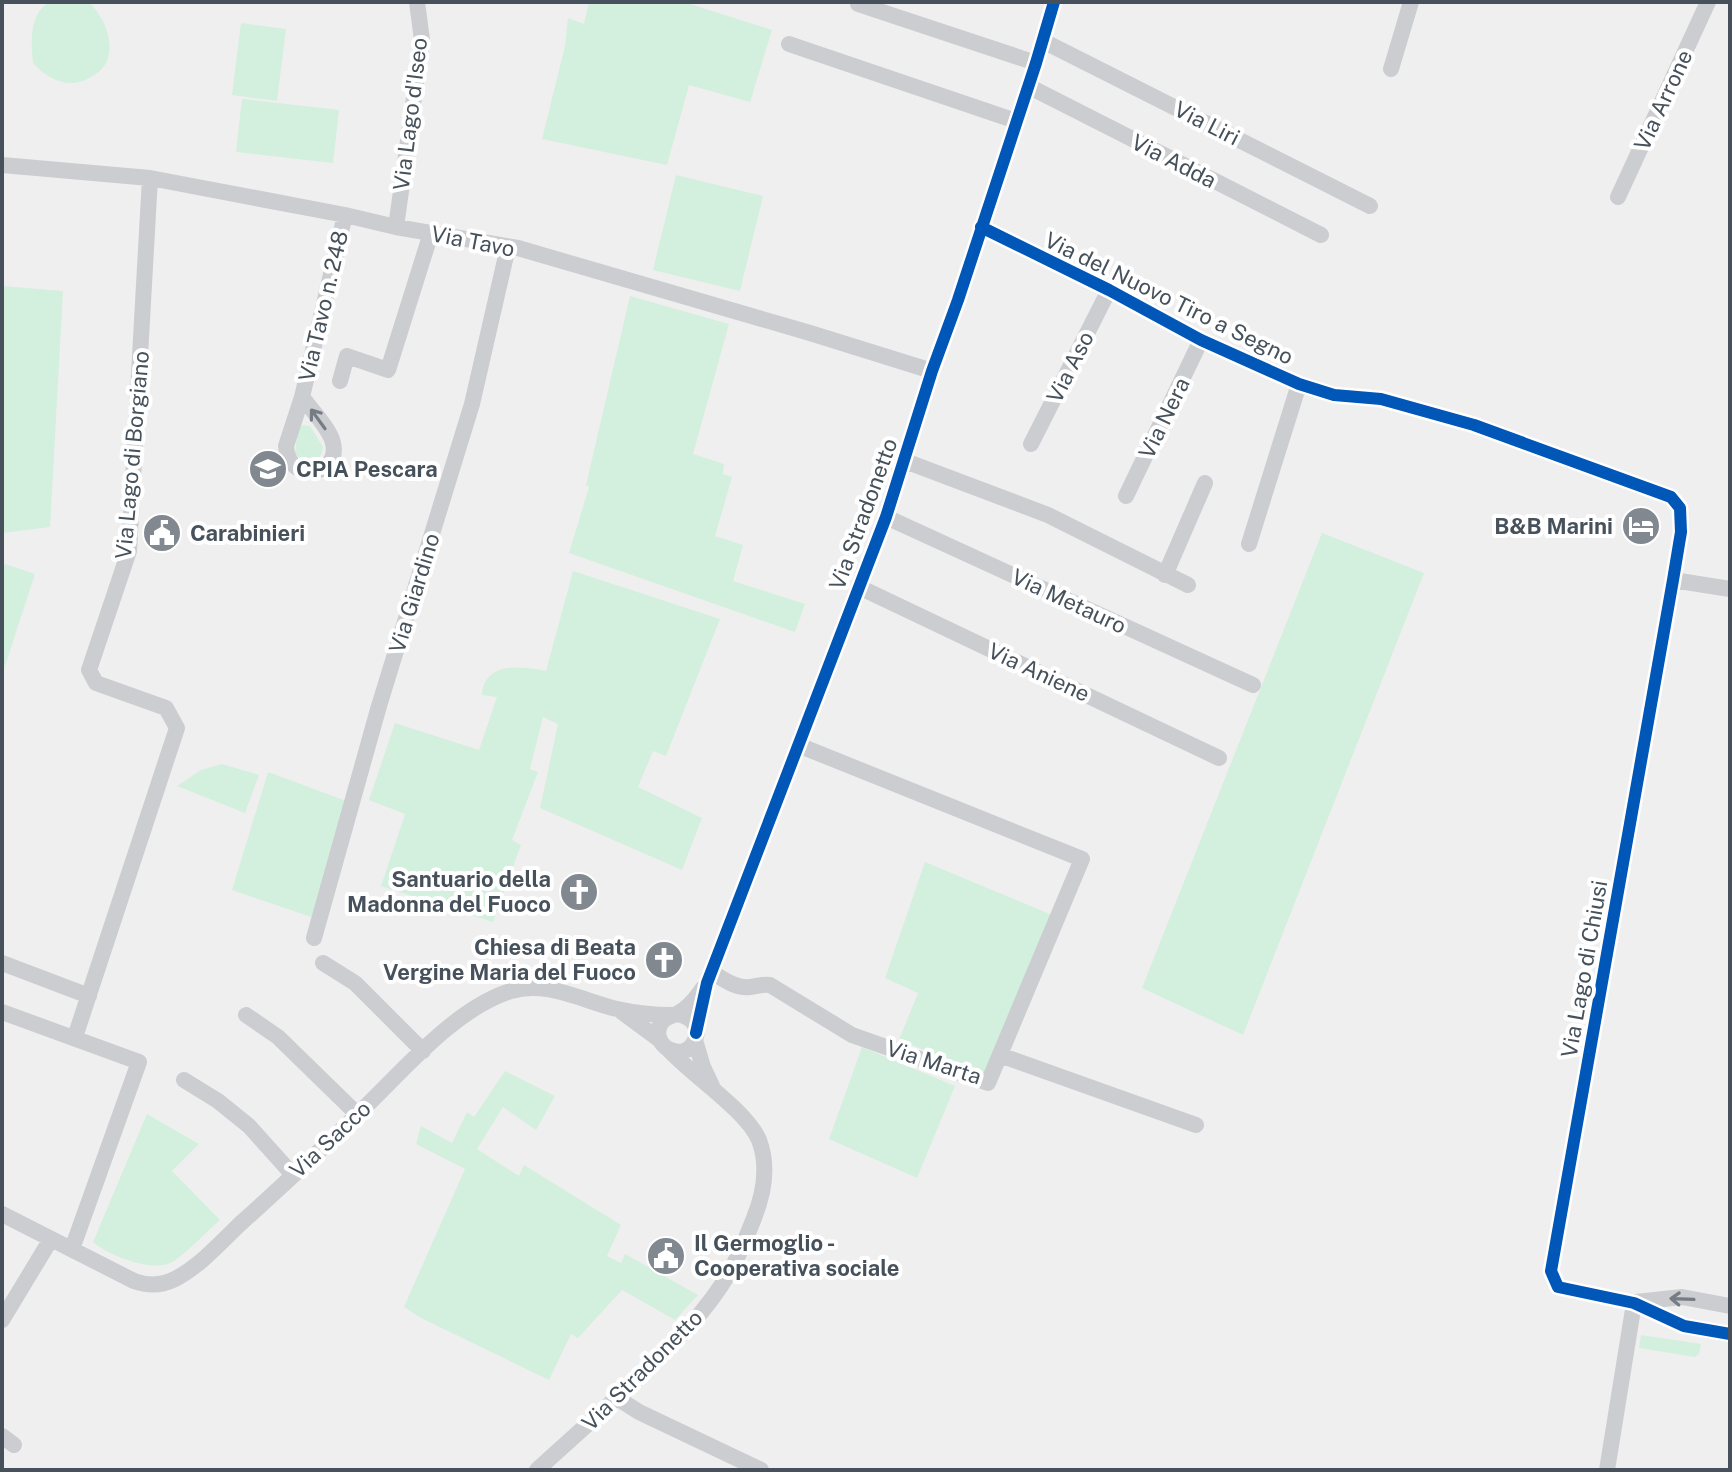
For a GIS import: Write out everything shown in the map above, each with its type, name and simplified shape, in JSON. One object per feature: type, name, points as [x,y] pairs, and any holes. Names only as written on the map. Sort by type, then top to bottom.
[{"type":"street","name":"Via Lago d'Iseo","points":[[396,227],[422,40],[417,2]]},
{"type":"street","name":"Via Stradonetto","points":[[715,1091],[703,1067],[696,1037],[709,978],[886,517],[1054,2]]},
{"type":"street","points":[[1391,69],[1411,2]]},
{"type":"street","name":"Via Arrone","points":[[1618,197],[1708,2]]},
{"type":"street","points":[[858,4],[1036,63]]},
{"type":"street","name":"Via Liri","points":[[1043,41],[1370,206]]},
{"type":"street","points":[[789,44],[1016,121]]},
{"type":"street","name":"Via Adda","points":[[1028,86],[1321,235]]},
{"type":"street","name":"Via Tavo","points":[[2,165],[150,178],[508,247],[932,371]]},
{"type":"street","name":"Via Lago di Borgiano","points":[[75,1037],[177,728],[166,708],[96,683],[89,670],[129,551],[150,178]]},
{"type":"street","name":"Via Tavo n. 248","points":[[302,397],[345,215]]},
{"type":"street","name":"Via del Nuovo Tiro a Segno","points":[[981,227],[1109,290],[1201,340],[1299,384],[1334,395],[1381,399],[1474,425],[1671,497],[1680,508],[1681,532],[1673,580]]},
{"type":"street","points":[[340,381],[347,356],[388,370],[431,233]]},
{"type":"street","name":"Via Giardino","points":[[314,938],[379,706],[472,404],[508,247]]},
{"type":"street","name":"Via Aso","points":[[1031,444],[1109,290]]},
{"type":"street","name":"Via Nera","points":[[1126,496],[1201,340]]},
{"type":"street","points":[[1249,544],[1299,384]]},
{"type":"street","points":[[905,461],[1048,515],[1188,585]]},
{"type":"street","points":[[1165,575],[1205,483]]},
{"type":"street","name":"Via Metauro","points":[[886,517],[1253,685]]},
{"type":"street","points":[[1673,580],[1730,589]]},
{"type":"street","name":"Via Lago di Chiusi","points":[[1634,1303],[1558,1287],[1551,1271],[1673,580]]},
{"type":"street","name":"Via Aniene","points":[[859,587],[1219,758]]},
{"type":"street","points":[[798,745],[1082,859],[1000,1055]]},
{"type":"street","points":[[2,963],[89,996]]},
{"type":"street","points":[[323,963],[355,983],[423,1051]]},
{"type":"street","name":"Via Stradonetto","points":[[674,1014],[694,1000],[709,978]]},
{"type":"street","name":"Via Marta","points":[[709,978],[748,988],[770,985],[852,1035],[988,1083],[1000,1055],[1196,1125]]},
{"type":"street","name":"Via Sacco","points":[[2,1214],[134,1281],[146,1285],[163,1284],[189,1270],[423,1051],[472,1009],[488,1000],[513,990],[534,988],[553,990],[643,1014],[674,1014]]},
{"type":"street","name":"Via Sacco","points":[[617,1009],[664,1045]]},
{"type":"street","points":[[2,1012],[139,1062],[72,1249]]},
{"type":"street","points":[[674,1014],[687,1016],[696,1037],[691,1047],[676,1052],[664,1045],[660,1025],[674,1014]]},
{"type":"street","points":[[246,1015],[278,1037],[357,1114]]},
{"type":"street","name":"Via Stradonetto","points":[[542,1468],[617,1398],[704,1309],[729,1273],[749,1232],[763,1189],[764,1156],[752,1128],[664,1045]]},
{"type":"street","points":[[184,1080],[218,1101],[249,1126],[293,1175]]},
{"type":"street","points":[[2,1320],[51,1239]]},
{"type":"street","points":[[1634,1303],[1682,1297],[1730,1306]]},
{"type":"street","points":[[1634,1303],[1684,1326],[1730,1334]]},
{"type":"street","points":[[1607,1470],[1634,1303]]},
{"type":"street","points":[[617,1398],[639,1412],[761,1470]]},
{"type":"green space","points":[[49,2],[89,2],[99,14],[110,45],[107,61],[92,77],[66,83],[45,74],[33,63],[35,21],[42,7]]},
{"type":"green space","points":[[589,2],[684,2],[772,30],[750,102],[689,85],[667,165],[542,139],[565,46],[568,18],[584,24]]},
{"type":"green space","points":[[241,23],[286,29],[277,101],[232,95]]},
{"type":"green space","points":[[242,99],[339,110],[333,163],[236,152]]},
{"type":"green space","points":[[676,175],[763,196],[740,291],[653,270]]},
{"type":"green space","points":[[2,286],[63,291],[50,527],[2,533]]},
{"type":"green space","points":[[630,296],[729,324],[693,454],[724,464],[723,474],[732,477],[715,536],[743,545],[733,581],[805,604],[795,632],[569,553],[589,487],[586,485]]},
{"type":"green space","points":[[302,425],[310,426],[323,447],[319,458],[312,463],[295,453],[298,429]]},
{"type":"green space","points":[[1322,533],[1424,573],[1243,1035],[1142,988]]},
{"type":"green space","points":[[2,563],[35,574],[4,669],[2,668]]},
{"type":"green space","points":[[573,571],[720,619],[666,756],[653,751],[638,787],[702,818],[682,870],[540,808],[558,724],[543,717],[530,769],[538,772],[512,840],[521,845],[493,922],[381,886],[405,814],[369,800],[395,723],[479,750],[497,697],[482,695],[484,684],[490,676],[506,668],[546,671]]},
{"type":"green space","points":[[222,764],[259,775],[245,813],[177,786],[201,770]]},
{"type":"green space","points":[[268,772],[349,802],[314,918],[232,890]]},
{"type":"green space","points":[[925,862],[1052,915],[985,1074],[899,1040],[918,993],[885,978]]},
{"type":"green space","points":[[862,1047],[955,1086],[917,1178],[829,1139]]},
{"type":"green space","points":[[505,1071],[555,1096],[536,1130],[503,1107],[477,1149],[519,1176],[524,1165],[621,1225],[607,1256],[621,1263],[625,1254],[698,1295],[675,1320],[622,1290],[578,1338],[571,1334],[549,1380],[404,1307],[465,1169],[416,1144],[421,1126],[452,1143],[467,1112],[474,1117]]},
{"type":"green space","points":[[147,1114],[199,1144],[172,1171],[220,1220],[174,1261],[156,1265],[121,1258],[93,1242]]},
{"type":"green space","points":[[1641,1335],[1701,1344],[1699,1354],[1695,1357],[1639,1348]]},
{"type":"cycle path","points":[[696,1033],[707,983],[886,517],[1054,2]]},
{"type":"cycle path","points":[[981,227],[1109,290],[1201,340],[1299,384],[1334,395],[1381,399],[1474,425],[1671,497],[1680,508],[1681,532],[1673,580],[1551,1271],[1558,1287],[1634,1303],[1684,1326],[1730,1334]]},
{"type":"place","name":"CPIA Pescara","points":[[268,469]]},
{"type":"place","name":"B&B Marini","points":[[1641,526]]},
{"type":"place","name":"Carabinieri","points":[[162,533]]},
{"type":"place","name":"Santuario della Madonna del Fuoco","points":[[579,892]]},
{"type":"place","name":"Chiesa di Beata Vergine Maria del Fuoco","points":[[664,960]]},
{"type":"place","name":"Il Germoglio - Cooperativa sociale","points":[[666,1256]]}]
